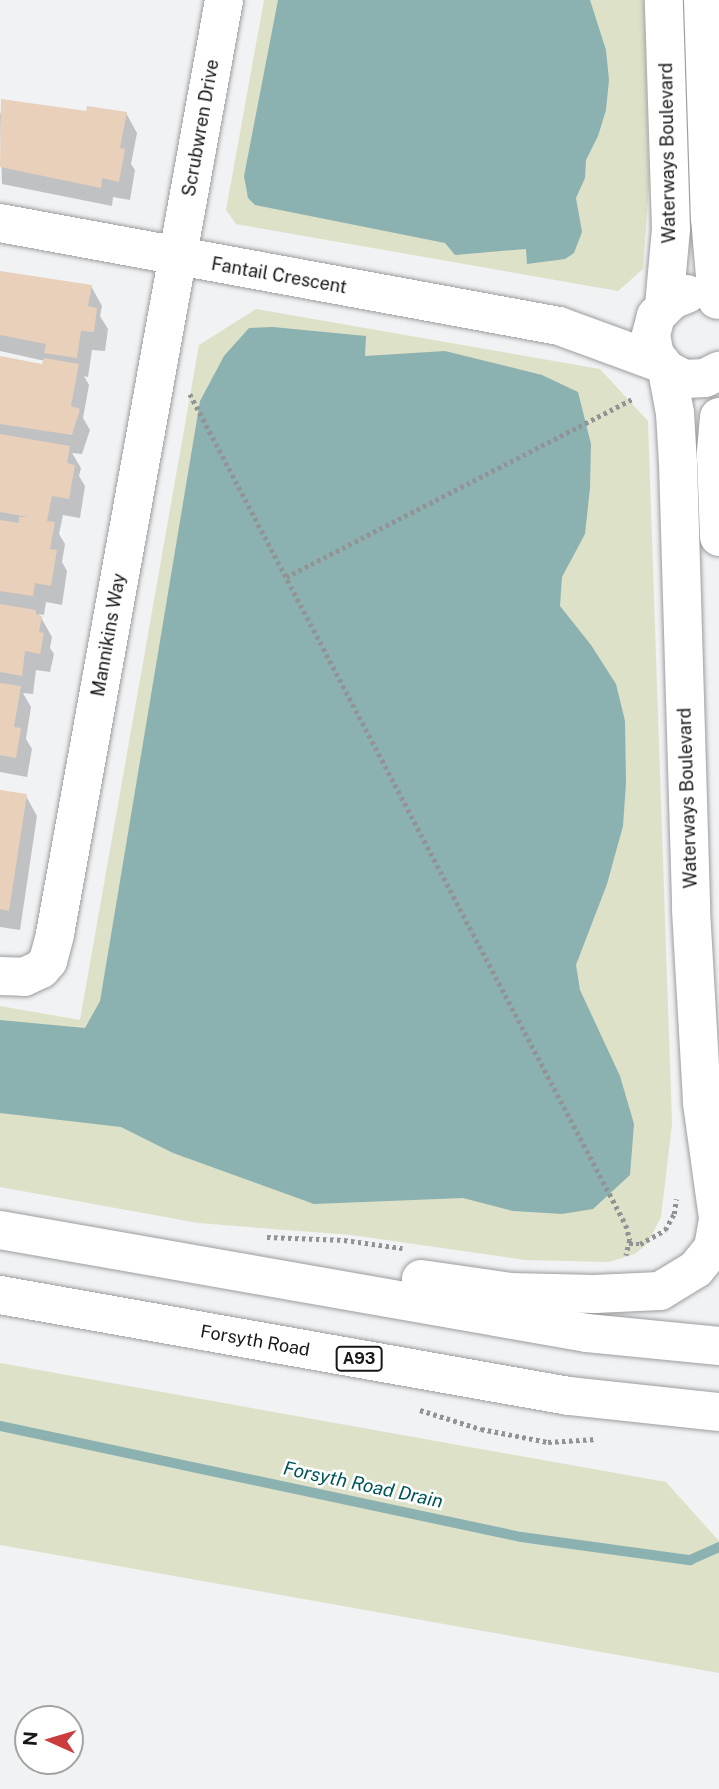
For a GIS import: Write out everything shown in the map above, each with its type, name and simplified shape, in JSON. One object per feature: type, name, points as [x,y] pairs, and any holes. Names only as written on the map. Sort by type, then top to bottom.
[{"type":"main road","name":"Scrubwren Drive","points":[[178,256],[224,0]]},
{"type":"main road","name":"Waterways Boulevard","points":[[664,0],[671,229],[663,307],[651,335],[675,413],[691,910],[702,1103],[719,1223]]},
{"type":"main road","points":[[703,0],[710,218],[718,301]]},
{"type":"main road","name":"Fantail Crescent","points":[[0,223],[559,326],[663,367],[676,376],[695,380],[719,371]]},
{"type":"main road","name":"Mannikins Way","points":[[0,976],[31,975],[45,966],[50,955],[178,256]]},
{"type":"main road","name":"Fantail Crescent","points":[[559,326],[627,322],[690,294],[718,301]]},
{"type":"main road","points":[[719,417],[716,456],[719,537]]},
{"type":"main road","points":[[286,1281],[383,1278],[430,1280],[512,1292],[595,1294],[660,1291],[696,1269],[713,1248],[719,1223]]},
{"type":"main road","points":[[0,1230],[587,1333],[719,1346]]},
{"type":"main road","name":"Forsyth Road","points":[[0,1295],[569,1396],[719,1412]]},
{"type":"path","points":[[627,389],[643,408]]},
{"type":"path","points":[[188,391],[621,1216],[629,1235],[628,1252],[621,1262]]},
{"type":"path","points":[[286,577],[603,411],[635,398]]},
{"type":"path","points":[[629,1244],[640,1244],[665,1230],[674,1214],[676,1193]]},
{"type":"path","points":[[254,1237],[344,1240],[408,1248]]},
{"type":"green space","points":[[264,0],[644,0],[649,185],[643,269],[618,291],[236,224],[226,210]]},
{"type":"green space","points":[[256,309],[600,369],[648,421],[672,1124],[661,1217],[647,1244],[635,1254],[609,1262],[525,1260],[351,1235],[198,1223],[0,1187],[0,1006],[80,1020],[199,345]]},
{"type":"green space","points":[[0,1363],[666,1482],[719,1541],[719,1673],[0,1545]]},
{"type":"water","points":[[278,0],[590,0],[606,50],[609,80],[606,110],[598,136],[586,160],[585,178],[576,198],[582,232],[574,253],[565,259],[527,264],[526,249],[455,255],[445,243],[255,205],[248,198],[244,176]]},
{"type":"water","points":[[273,327],[366,336],[365,356],[445,351],[542,375],[578,392],[591,444],[590,488],[585,534],[562,577],[560,606],[591,645],[616,684],[625,721],[626,783],[623,826],[607,884],[576,965],[580,990],[620,1076],[634,1124],[630,1175],[593,1209],[562,1214],[513,1211],[463,1198],[314,1204],[173,1153],[121,1127],[0,1113],[0,1020],[85,1028],[100,1001],[200,401],[224,356],[249,328]]},
{"type":"building","points":[[1,99],[86,111],[87,106],[127,112],[120,148],[125,149],[119,182],[102,178],[101,188],[0,167]]},
{"type":"building","points":[[0,271],[92,285],[88,306],[97,308],[94,332],[81,331],[77,358],[44,353],[46,344],[0,335]]},
{"type":"building","points":[[0,356],[42,364],[44,358],[79,364],[71,406],[80,409],[72,435],[0,424]]},
{"type":"building","points":[[0,434],[70,446],[67,463],[75,465],[69,499],[52,496],[47,521],[55,522],[50,549],[57,550],[51,586],[35,583],[33,596],[0,591],[0,520],[19,523],[19,517],[28,517],[0,512]]},
{"type":"building","points":[[0,604],[36,610],[36,614],[42,616],[39,632],[44,633],[40,654],[25,651],[22,676],[0,672]]},
{"type":"building","points":[[0,683],[21,686],[14,727],[21,728],[16,758],[0,755]]},
{"type":"building","points":[[0,790],[27,794],[9,911],[0,909]]},
{"type":"waterway","name":"Forsyth Road Drain","points":[[0,1426],[521,1537],[690,1560],[719,1547]]}]
